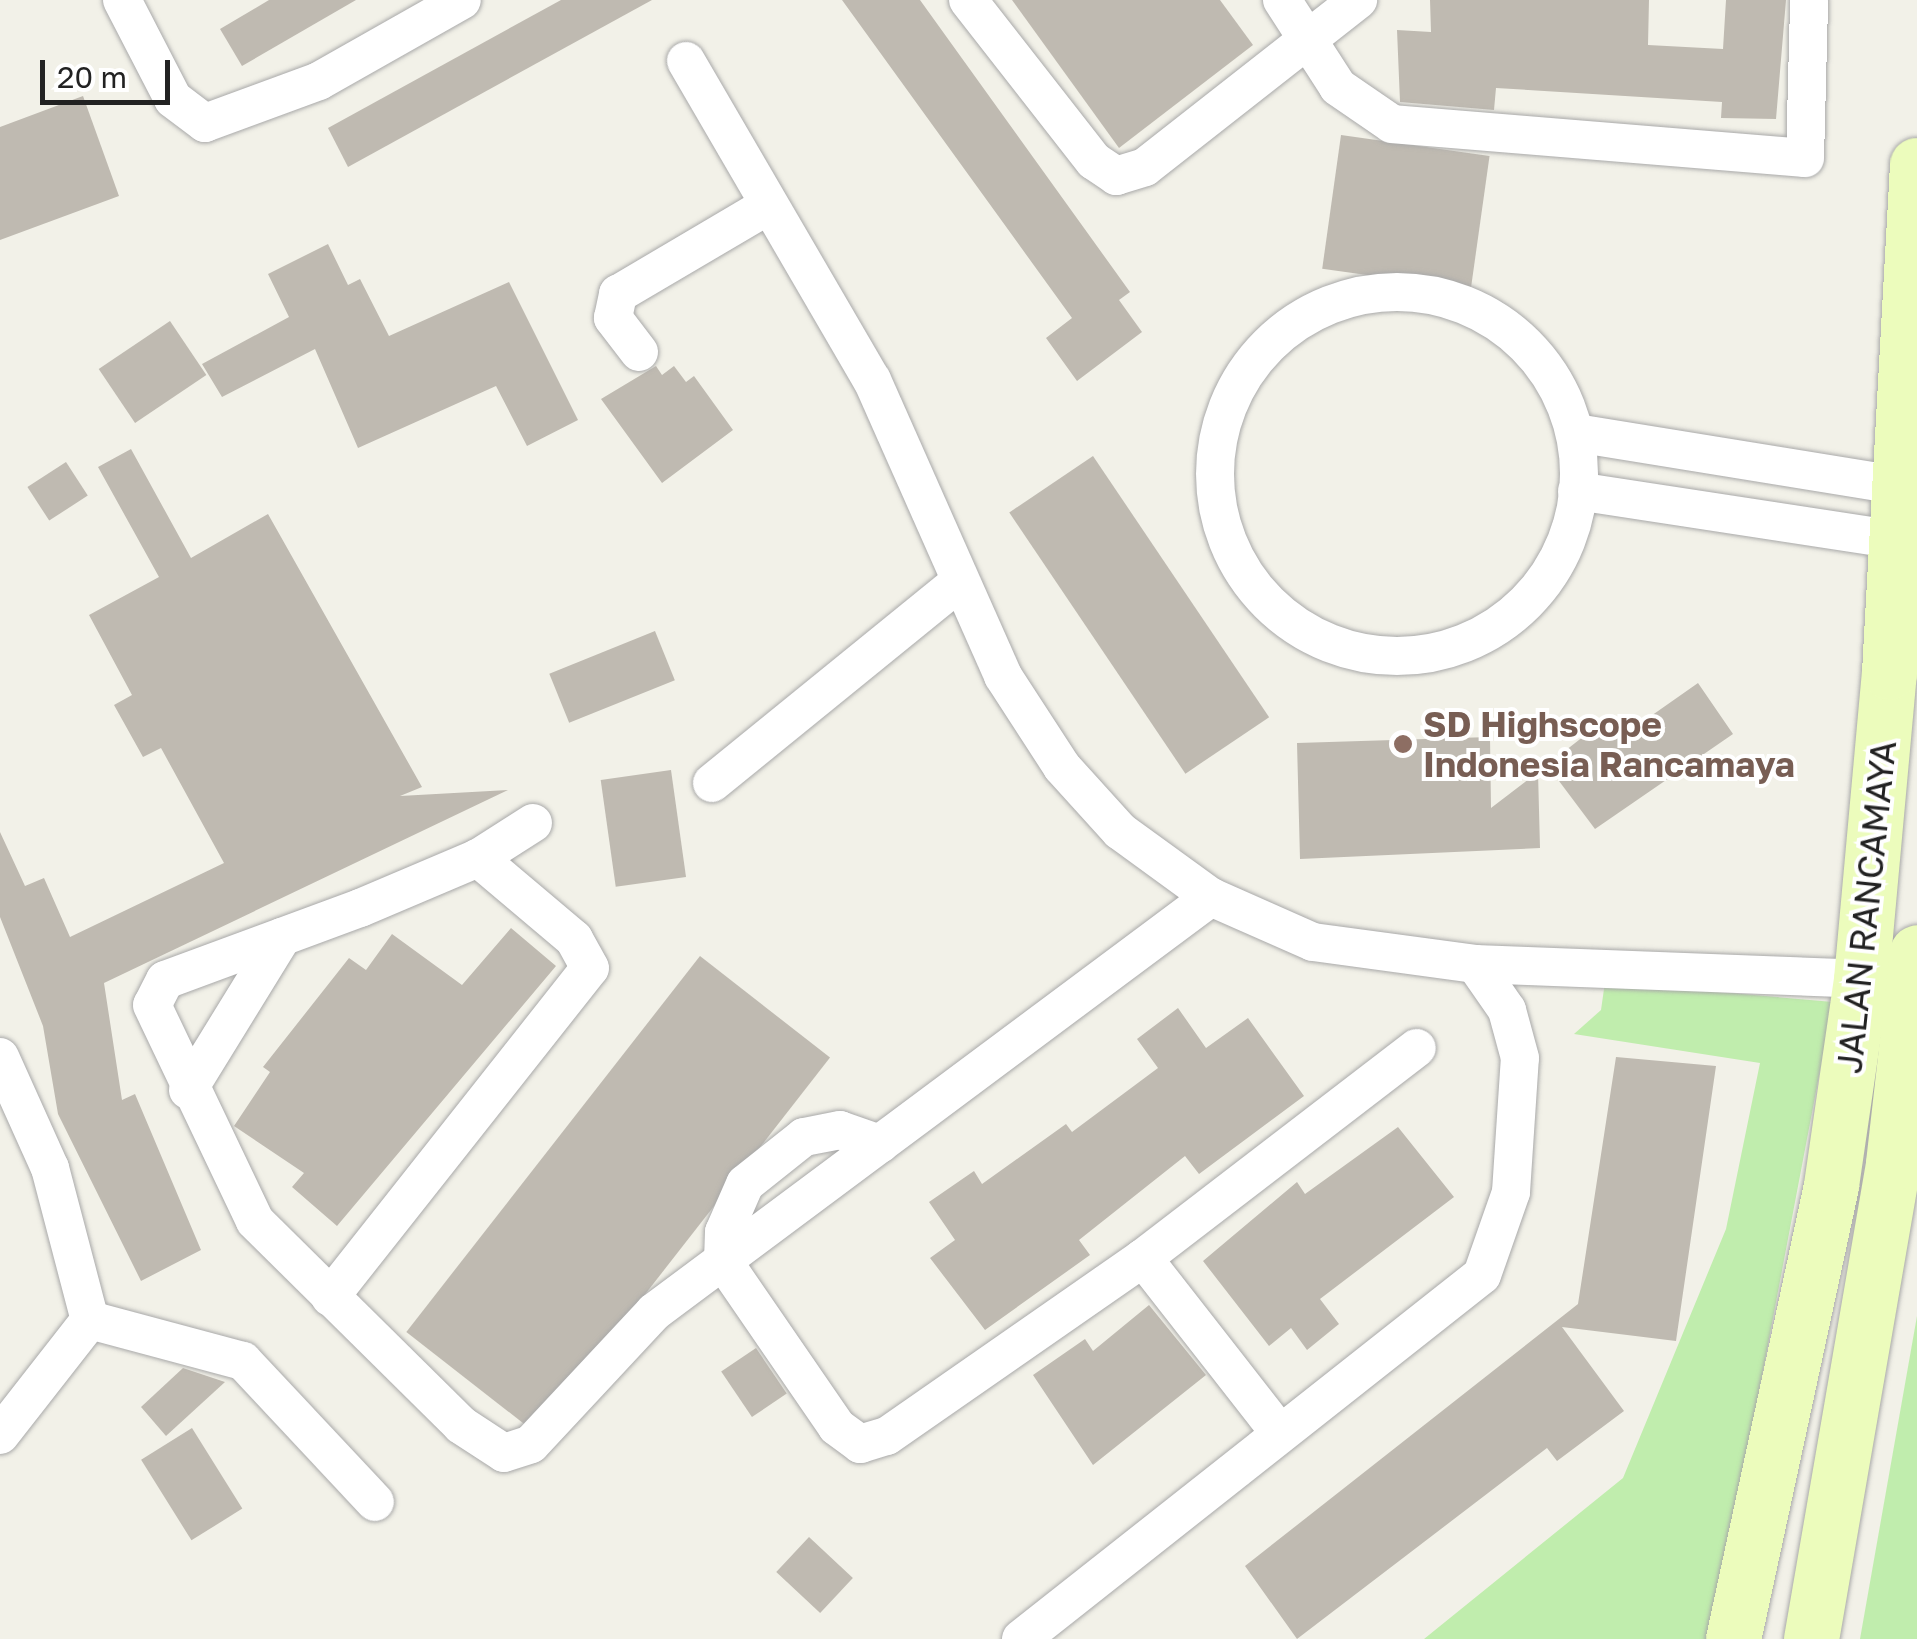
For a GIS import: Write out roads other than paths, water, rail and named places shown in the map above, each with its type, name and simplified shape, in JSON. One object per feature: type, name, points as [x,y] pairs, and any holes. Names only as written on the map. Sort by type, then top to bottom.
[{"type":"street","points":[[122,0],[173,98],[205,123],[319,81],[462,0]]},
{"type":"street","points":[[968,0],[1094,162],[1116,176],[1145,167],[1358,0]]},
{"type":"street","points":[[1282,0],[1310,37],[1338,87],[1392,124],[1804,158],[1809,0]]},
{"type":"street","points":[[686,61],[886,409],[957,584],[1029,721],[1085,797],[1211,897],[1312,942],[1476,964],[1861,979]]},
{"type":"street","name":"JALAN RANCAMAYA","points":[[1733,1639],[1830,1185],[1861,979],[1906,541],[1917,165]]},
{"type":"street","points":[[640,352],[613,318],[618,294],[770,205]]},
{"type":"street","points":[[1416,291],[1472,306],[1521,338],[1557,384],[1576,433],[1577,490],[1568,543],[1538,592],[1494,630],[1441,653],[1384,658],[1327,644],[1278,614],[1241,569],[1220,515],[1215,457],[1230,401],[1260,352],[1305,315],[1359,294],[1416,291]]},
{"type":"street","points":[[1576,433],[1908,486]]},
{"type":"street","points":[[1577,490],[1906,541]]},
{"type":"street","points":[[712,783],[957,584]]},
{"type":"street","points":[[533,823],[478,858],[155,990],[156,1022],[255,1221],[460,1425],[504,1453],[531,1444],[632,1332],[722,1261],[1211,897]]},
{"type":"street","points":[[330,1297],[590,968],[574,940],[478,858]]},
{"type":"street","points":[[188,1090],[282,938]]},
{"type":"street","name":"JALAN RANCAMAYA","points":[[1811,1639],[1879,1258],[1917,952]]},
{"type":"street","points":[[1021,1639],[1278,1432],[1434,1320],[1494,1255],[1520,1137],[1520,1058],[1507,1010],[1476,964]]},
{"type":"street","points":[[880,1144],[828,1130],[770,1159],[736,1197],[722,1261],[837,1427],[874,1444],[1143,1258],[1417,1048]]},
{"type":"street","points":[[0,1057],[50,1168],[90,1320]]},
{"type":"street","points":[[1143,1258],[1278,1432]]},
{"type":"street","points":[[0,1435],[90,1320]]},
{"type":"street","points":[[90,1320],[243,1362],[375,1502]]},
{"type":"place","name":"SD Highscope Indonesia Rancamaya","points":[[1403,744]]}]
